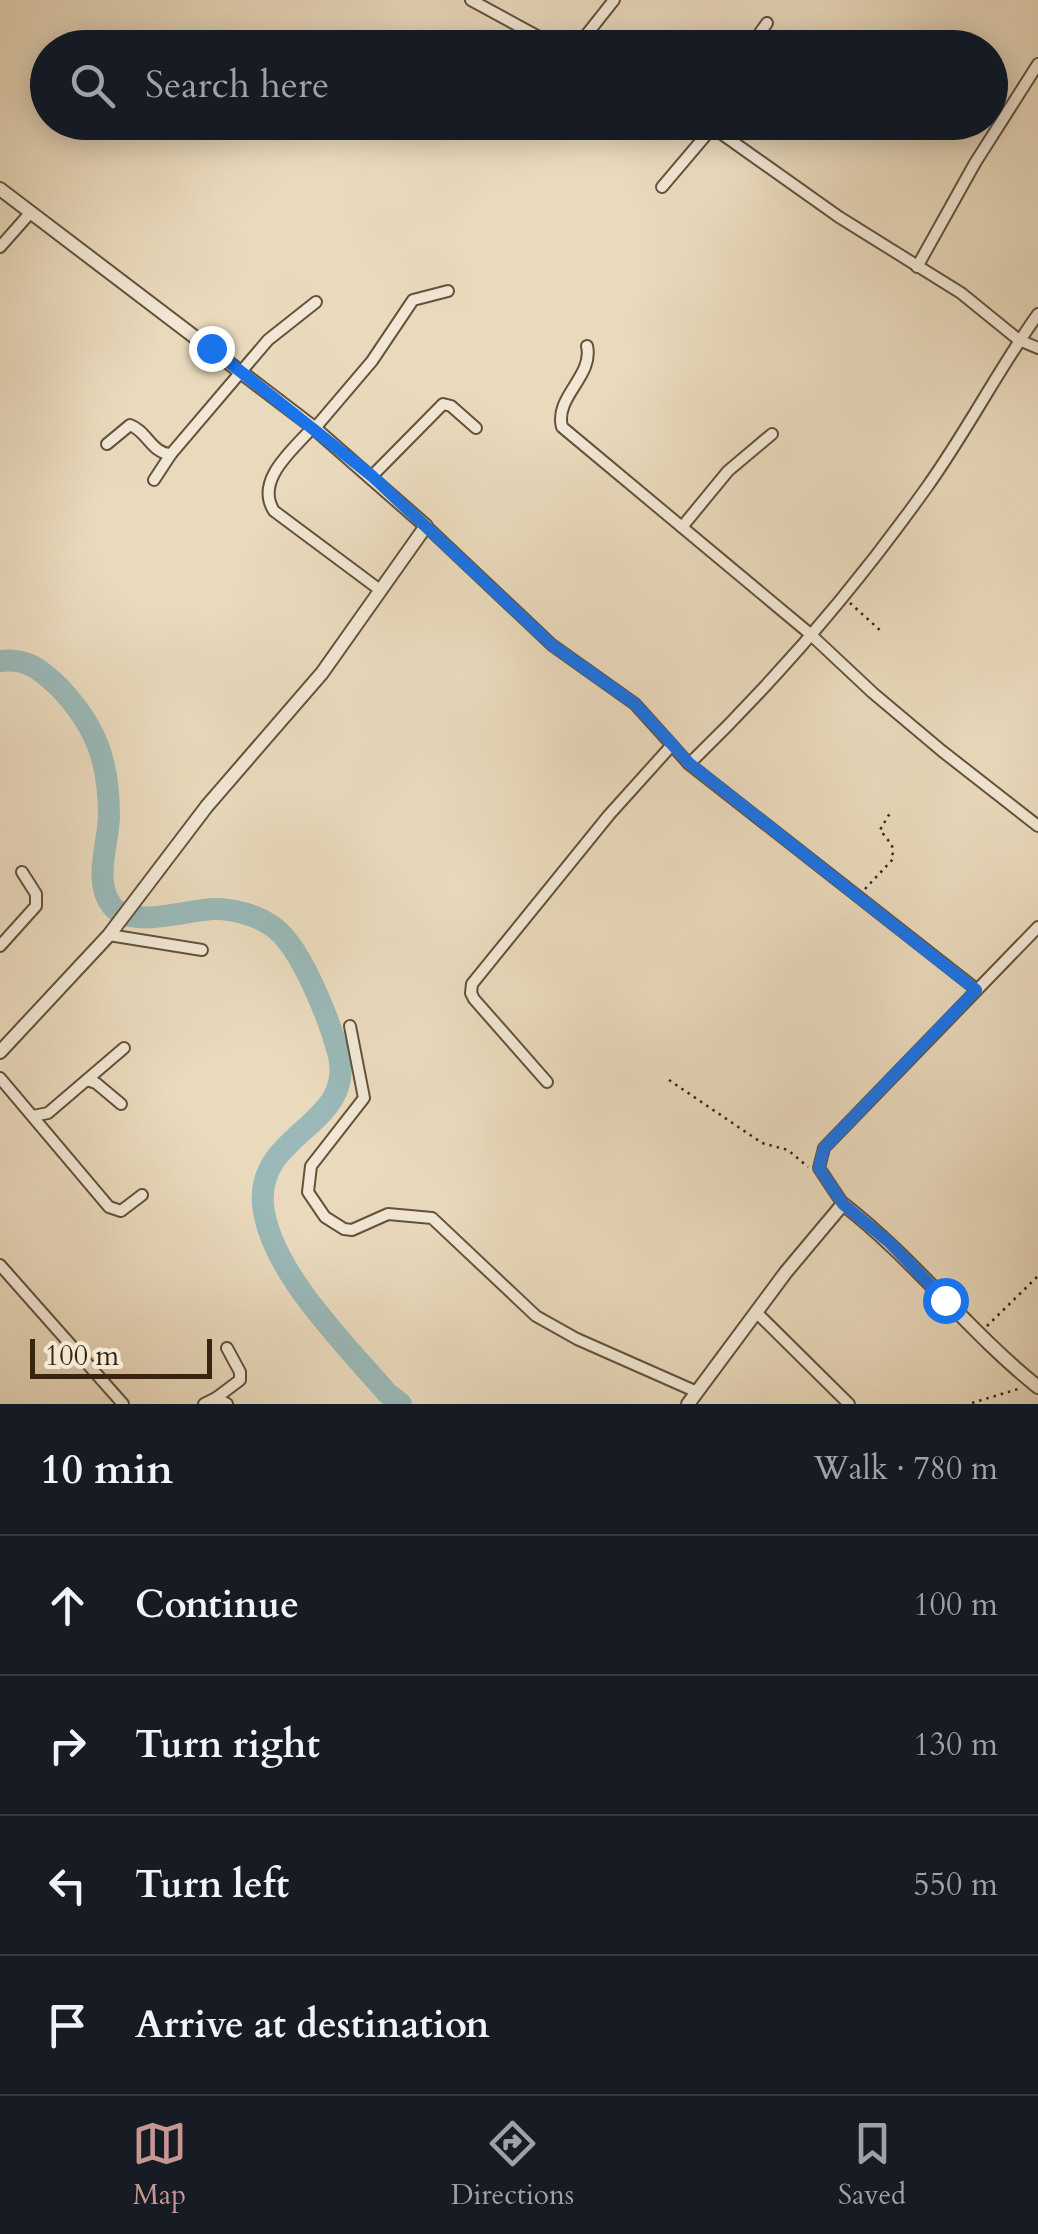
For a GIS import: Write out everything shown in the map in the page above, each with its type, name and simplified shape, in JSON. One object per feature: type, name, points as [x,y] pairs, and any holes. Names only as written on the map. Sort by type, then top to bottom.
[{"type":"street","points":[[472,0],[525,30]]},
{"type":"street","points":[[493,13],[502,0]]},
{"type":"street","points":[[590,30],[614,0]]},
{"type":"street","points":[[762,30],[767,23]]},
{"type":"street","points":[[1008,111],[1038,64]]},
{"type":"street","points":[[662,188],[697,140]]},
{"type":"street","points":[[729,140],[839,217],[961,293],[1019,340],[1038,348]]},
{"type":"street","points":[[916,266],[989,140]]},
{"type":"street","points":[[0,190],[314,427],[372,476],[552,645],[635,704],[690,764],[976,990]]},
{"type":"street","points":[[0,247],[31,212]]},
{"type":"street","points":[[380,590],[274,511],[268,489],[276,470],[372,360],[413,300],[448,291]]},
{"type":"street","points":[[154,480],[276,332],[316,302]]},
{"type":"street","points":[[690,764],[810,632],[927,488],[1038,314]]},
{"type":"street","points":[[587,346],[588,360],[562,407],[562,428],[810,632],[886,704],[1038,826]]},
{"type":"street","points":[[372,476],[443,404],[451,406],[476,428]]},
{"type":"street","points":[[107,444],[130,425],[160,452],[172,454]]},
{"type":"street","points":[[682,526],[728,471],[772,434]]},
{"type":"street","points":[[0,1052],[109,935],[207,806],[322,673],[426,526]]},
{"type":"street","points":[[548,1082],[470,994],[472,984],[609,814],[672,745]]},
{"type":"street","points":[[0,946],[36,906],[36,894],[22,872]]},
{"type":"street","points":[[1036,1386],[907,1259],[843,1204],[819,1168],[824,1148],[1038,927]]},
{"type":"street","points":[[109,935],[202,950]]},
{"type":"street","points":[[350,1026],[364,1098],[311,1166],[308,1192],[325,1218],[352,1230],[388,1214],[432,1218],[536,1316],[692,1398],[843,1204]]},
{"type":"street","points":[[33,1116],[48,1113],[124,1048]]},
{"type":"street","points":[[0,1078],[113,1210],[121,1211],[142,1195]]},
{"type":"street","points":[[87,1080],[120,1104]]},
{"type":"street","points":[[0,1266],[122,1404]]},
{"type":"street","points":[[756,1312],[850,1404]]},
{"type":"street","points":[[204,1404],[221,1401],[240,1380],[240,1372],[227,1348]]},
{"type":"path","points":[[841,595],[882,632]]},
{"type":"path","points":[[858,898],[893,860],[892,845],[880,830],[890,813]]},
{"type":"path","points":[[668,1080],[762,1143],[786,1149],[808,1167],[819,1168]]},
{"type":"path","points":[[978,1332],[1038,1276]]},
{"type":"path","points":[[972,1403],[1036,1386]]},
{"type":"waterway","points":[[0,661],[26,663],[46,675],[92,731],[107,779],[109,817],[102,875],[112,906],[132,917],[215,909],[245,913],[283,935],[303,965],[334,1038],[340,1077],[334,1097],[275,1160],[265,1180],[263,1205],[279,1255],[294,1281],[351,1352],[401,1404]]},
{"type":"route","points":[[211,348],[372,476],[552,645],[635,704],[690,764],[976,990],[871,1097],[824,1148],[819,1160],[819,1168],[843,1204],[907,1259],[945,1300]]}]
